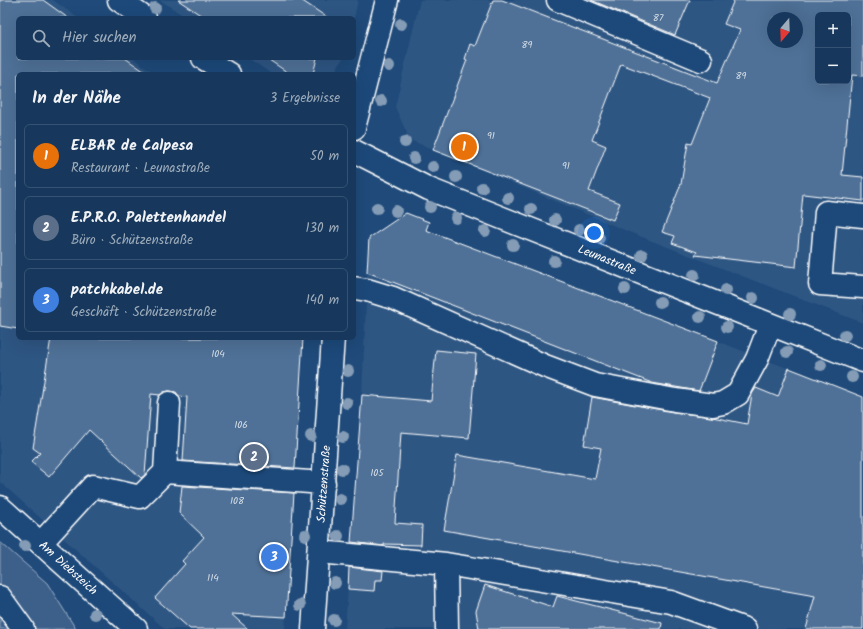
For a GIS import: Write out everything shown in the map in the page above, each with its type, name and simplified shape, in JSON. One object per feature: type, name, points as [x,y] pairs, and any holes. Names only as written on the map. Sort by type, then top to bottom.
[{"type":"street","points":[[119,0],[141,16]]},
{"type":"street","points":[[356,120],[387,0]]},
{"type":"street","points":[[558,0],[701,60]]},
{"type":"street","points":[[206,60],[226,72]]},
{"type":"street","name":"Leunastraße","points":[[356,152],[429,189],[863,361]]},
{"type":"street","points":[[863,216],[826,212],[820,284],[863,287]]},
{"type":"street","points":[[356,288],[393,298],[545,366],[595,385],[675,400],[712,405],[723,403],[738,394],[757,359],[770,325]]},
{"type":"street","name":"Schützenstraße","points":[[313,629],[334,340]]},
{"type":"street","points":[[41,543],[93,486],[140,497],[165,472],[169,403]]},
{"type":"street","points":[[165,472],[324,483]]},
{"type":"street","name":"Am Diebsteich","points":[[0,507],[131,627]]},
{"type":"street","points":[[319,552],[446,564],[671,602],[745,629]]},
{"type":"street","points":[[446,564],[447,629]]},
{"type":"street","points":[[0,597],[23,629]]},
{"type":"shaded area","points":[[0,0],[53,0],[75,16],[16,16],[16,60],[136,60],[155,72],[16,72],[16,340],[303,340],[285,629],[165,629],[0,482]]},
{"type":"shaded area","points":[[160,0],[358,0],[354,16],[184,16]]},
{"type":"shaded area","points":[[420,0],[863,0],[863,323],[629,232],[410,140],[395,107]]},
{"type":"shaded area","points":[[251,60],[342,60],[334,72],[269,72]]},
{"type":"shaded area","points":[[406,213],[429,222],[427,230],[863,397],[863,629],[345,629],[362,395],[369,238]]},
{"type":"shaded area","points":[[0,542],[47,583],[76,629],[0,629]]},
{"type":"building","points":[[0,0],[43,0],[65,16],[16,16],[16,60],[128,60],[145,72],[16,72],[16,329],[0,326]]},
{"type":"building","points":[[178,0],[301,0],[325,16],[202,16]]},
{"type":"building","points":[[493,0],[502,0],[717,83],[740,30],[724,24],[734,0],[863,0],[863,76],[852,75],[842,175],[863,177],[863,201],[803,194],[796,267],[695,255],[697,252],[672,243],[675,236],[662,232],[681,184],[688,143],[692,144],[710,98],[621,64],[592,140],[606,146],[589,191],[620,203],[613,220],[433,150],[467,60],[465,59],[470,44],[475,46]]},
{"type":"building","points":[[591,0],[690,0],[675,35]]},
{"type":"building","points":[[269,60],[316,60],[314,72],[287,72]]},
{"type":"building","points":[[406,213],[429,222],[426,230],[718,341],[699,391],[652,383],[367,272],[369,238]]},
{"type":"building","points":[[51,340],[303,340],[295,468],[183,461],[187,397],[179,396],[176,392],[169,391],[160,395],[151,394],[145,475],[141,478],[89,430],[49,477],[31,462],[40,453],[33,448]]},
{"type":"building","points":[[436,350],[476,354],[469,438],[401,432],[395,523],[422,525],[421,545],[384,544],[384,546],[351,542],[362,395],[431,401]]},
{"type":"building","points":[[789,368],[863,397],[863,629],[806,629],[815,596],[444,530],[457,455],[595,479],[601,448],[584,445],[592,397],[747,424],[752,394],[756,388],[778,397]]},
{"type":"building","points":[[182,486],[294,493],[286,617],[231,614],[248,629],[190,629],[155,598],[185,564],[182,561],[204,537],[179,513]]},
{"type":"building","points":[[349,567],[383,571],[382,580],[375,580],[374,591],[348,589]]},
{"type":"building","points":[[485,585],[553,607],[557,596],[662,623],[661,629],[479,629],[476,611]]},
{"type":"place","name":"ELBAR de Calpesa","points":[[464,147]]},
{"type":"place","name":"E.P.R.O. Palettenhandel","points":[[254,457]]},
{"type":"place","name":"patchkabel.de","points":[[274,557]]}]
